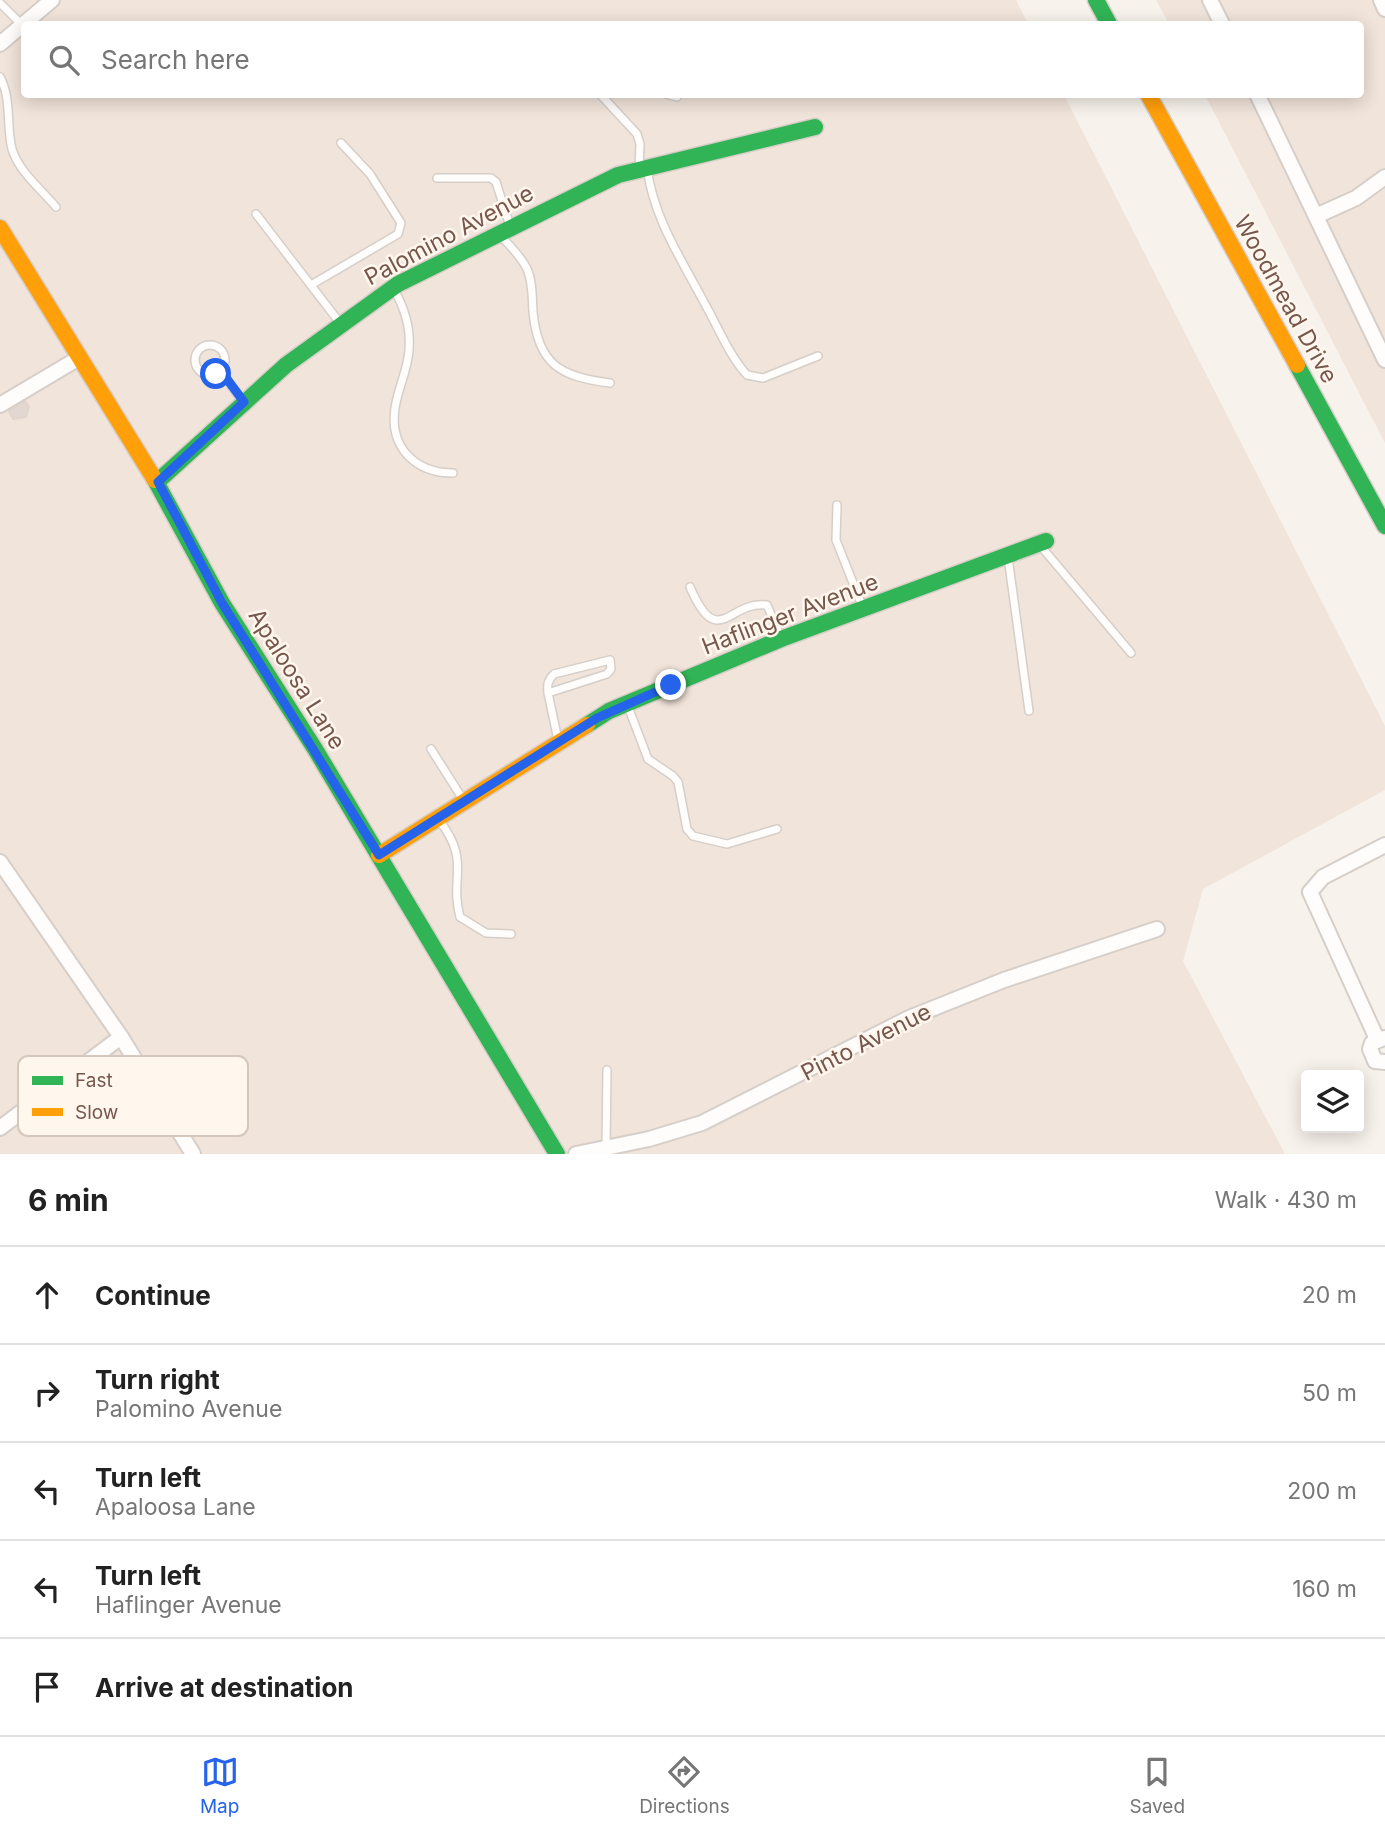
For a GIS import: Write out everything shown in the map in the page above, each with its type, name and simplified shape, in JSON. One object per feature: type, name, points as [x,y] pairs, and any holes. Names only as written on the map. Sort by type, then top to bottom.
[{"type":"street","points":[[27,21],[52,0]]},
{"type":"street","points":[[1096,0],[1107,21]]},
{"type":"street","points":[[1210,0],[1220,21]]},
{"type":"street","points":[[1381,0],[1385,9]]},
{"type":"street","points":[[0,44],[21,26]]},
{"type":"street","name":"Woodmead Drive","points":[[1150,98],[1385,526]]},
{"type":"street","points":[[1259,98],[1385,360]]},
{"type":"street","name":"Palomino Avenue","points":[[158,482],[244,402],[340,323],[393,287],[504,229],[618,175],[815,127]]},
{"type":"street","points":[[1316,216],[1356,198],[1385,177]]},
{"type":"street","name":"Apaloosa Lane","points":[[0,228],[158,482],[222,603],[379,855],[557,1154]]},
{"type":"street","points":[[0,405],[79,358]]},
{"type":"street","name":"Haflinger Avenue","points":[[379,855],[558,742],[626,704],[781,639],[1043,542]]},
{"type":"street","points":[[1385,845],[1323,877],[1310,892],[1381,1038],[1372,1043],[1371,1056],[1375,1061],[1385,1062]]},
{"type":"street","points":[[0,862],[132,1056]]},
{"type":"street","name":"Pinto Avenue","points":[[576,1154],[649,1139],[702,1123],[909,1018],[1015,976],[1157,929]]},
{"type":"street","points":[[97,1056],[121,1038]]},
{"type":"street","points":[[0,1128],[18,1115]]},
{"type":"street","points":[[182,1136],[193,1154]]},
{"type":"lane","points":[[0,3],[21,24]]},
{"type":"lane","points":[[0,77],[17,160],[55,207]]},
{"type":"lane","points":[[604,98],[640,139],[643,169],[650,195],[670,241],[722,337],[747,375],[763,379],[818,356]]},
{"type":"lane","points":[[311,285],[398,234],[402,228],[370,174],[341,143]]},
{"type":"lane","points":[[437,178],[491,178],[496,182],[504,229],[527,270],[534,318],[544,352],[550,362],[568,375],[610,383]]},
{"type":"lane","points":[[256,214],[340,323]]},
{"type":"lane","points":[[393,287],[407,317],[409,350],[395,410],[397,432],[406,454],[416,465],[437,473],[453,473]]},
{"type":"lane","points":[[212,345],[223,352],[225,365],[221,371],[209,375],[202,373],[195,362],[200,350],[212,345]]},
{"type":"lane","points":[[221,371],[244,402]]},
{"type":"lane","points":[[837,505],[836,540],[864,609]]},
{"type":"lane","points":[[1043,542],[1130,653]]},
{"type":"lane","points":[[1008,556],[1029,711]]},
{"type":"lane","points":[[690,587],[705,614],[713,619],[721,620],[757,605],[767,605],[781,639]]},
{"type":"lane","points":[[548,693],[607,674],[611,669],[610,660],[554,674],[547,685],[548,693],[558,742]]},
{"type":"lane","points":[[626,704],[648,759],[678,782],[687,829],[693,836],[727,844],[777,829]]},
{"type":"lane","points":[[431,749],[464,801]]},
{"type":"lane","points":[[437,818],[449,832],[459,861],[460,917],[476,930],[511,934]]},
{"type":"lane","points":[[606,1147],[607,1070]]},
{"type":"shaded area","points":[[0,0],[1016,0],[1026,21],[21,21],[21,98],[1066,98],[1385,726],[1385,790],[1203,889],[1183,961],[1285,1154],[0,1154]]},
{"type":"shaded area","points":[[1156,0],[1385,0],[1385,443],[1207,98],[1364,98],[1364,21],[1167,21]]},
{"type":"building","points":[[25,401],[29,407],[26,417],[13,419],[9,411]]},
{"type":"traffic: fast","points":[[1096,0],[1107,21]]},
{"type":"traffic: fast","points":[[157,482],[286,365],[398,284],[618,175],[815,127]]},
{"type":"traffic: fast","points":[[1297,365],[1385,526]]},
{"type":"traffic: fast","points":[[155,480],[222,603],[315,749],[557,1154]]},
{"type":"traffic: fast","points":[[587,725],[609,711],[781,639],[1046,541]]},
{"type":"traffic: slow","points":[[1150,98],[1297,365]]},
{"type":"traffic: slow","points":[[0,228],[155,480]]},
{"type":"traffic: slow","points":[[379,855],[587,725]]},
{"type":"route","points":[[216,374],[221,371],[244,402],[158,482],[222,603],[379,855],[609,711],[671,685]]}]
